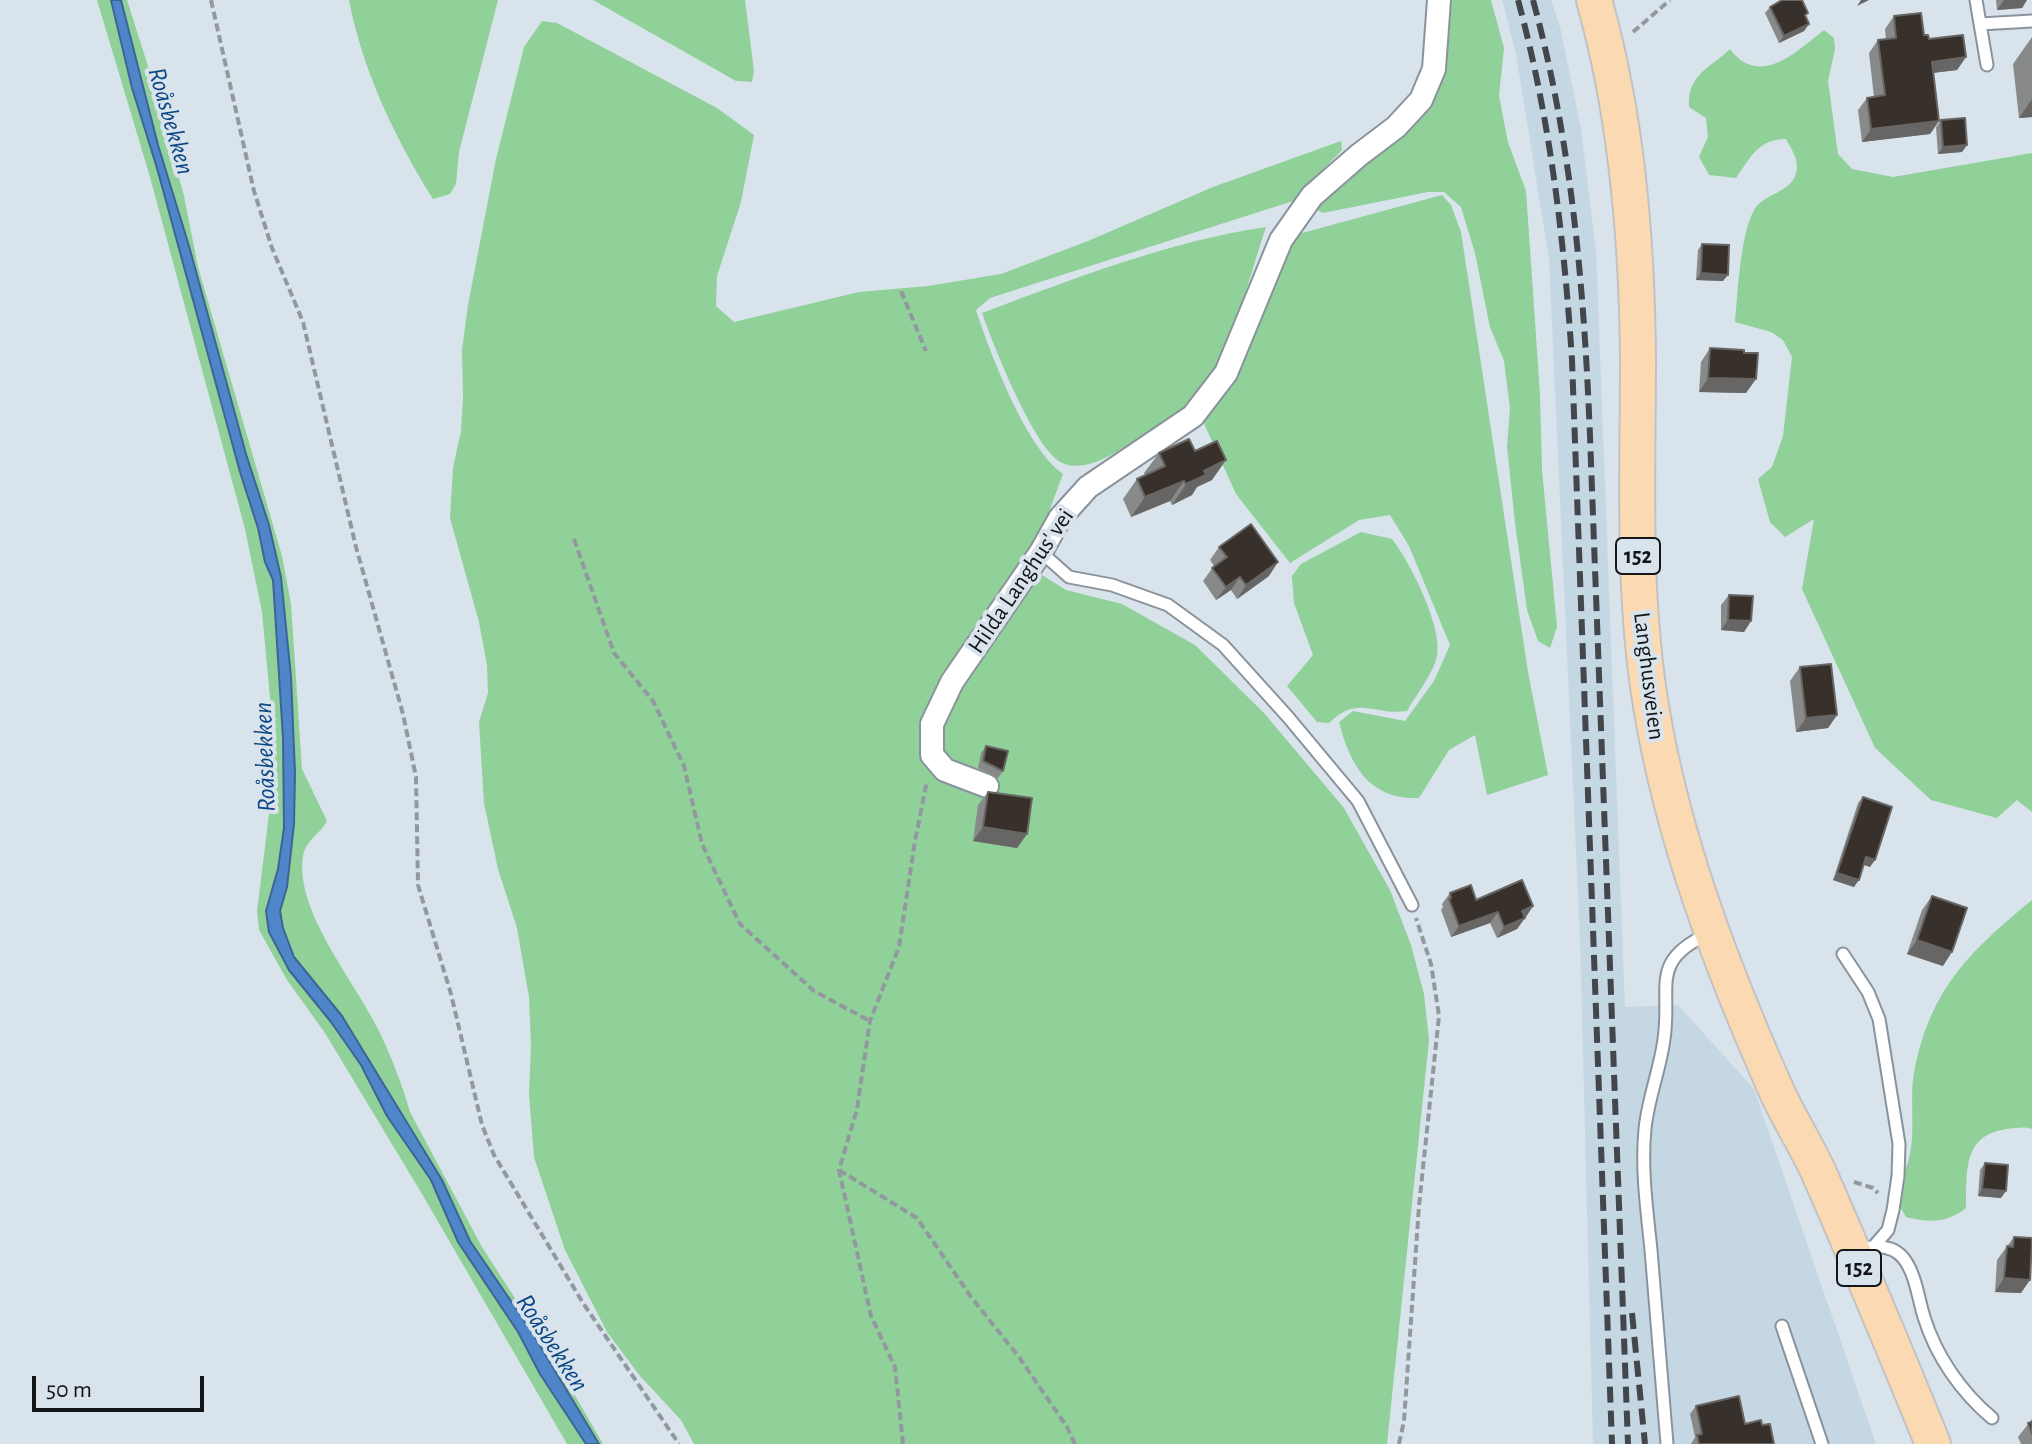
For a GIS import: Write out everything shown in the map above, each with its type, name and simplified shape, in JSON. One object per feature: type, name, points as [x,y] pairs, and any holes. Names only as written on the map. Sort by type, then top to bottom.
[{"type":"main road","name":"Langhusveien","points":[[1594,0],[1621,128],[1634,242],[1640,616],[1662,768],[1676,824],[1712,933],[1778,1094],[1804,1176],[1910,1444]]},
{"type":"main road","name":"Langhusveien","points":[[1778,1094],[1857,1252],[1933,1444]]},
{"type":"street","name":"Hilda Langhus' vei","points":[[932,755],[932,724],[952,682],[1041,552],[1060,518],[1088,487],[1193,416],[1226,373],[1281,240],[1312,196],[1396,127],[1421,100],[1434,69],[1439,0]]},
{"type":"street","points":[[932,755],[945,770],[987,786]]},
{"type":"lane","points":[[1976,0],[1987,65]]},
{"type":"lane","points":[[1980,24],[2032,21]]},
{"type":"lane","points":[[1041,552],[1069,577],[1112,585],[1168,605],[1223,645],[1358,801],[1412,905]]},
{"type":"lane","points":[[1667,1444],[1649,1235],[1645,1132],[1649,1099],[1664,1039],[1666,976],[1674,959],[1688,943],[1712,933]]},
{"type":"lane","points":[[1843,954],[1868,992],[1879,1019],[1899,1144],[1898,1176],[1888,1230],[1857,1252]]},
{"type":"lane","points":[[1857,1252],[1896,1251],[1904,1260],[1941,1357],[1964,1391],[1992,1418]]},
{"type":"lane","points":[[1782,1326],[1822,1444]]},
{"type":"path","points":[[211,0],[254,191],[272,248],[303,322],[356,547],[403,714],[416,777],[418,885],[451,994],[482,1125],[494,1155],[583,1303],[679,1444]]},
{"type":"path","points":[[1630,21],[1633,32],[1670,0]]},
{"type":"path","points":[[901,291],[926,351]]},
{"type":"path","points":[[574,539],[614,653],[653,701],[684,766],[702,844],[740,924],[814,991],[870,1021]]},
{"type":"path","points":[[903,1444],[895,1367],[871,1316],[839,1170],[857,1109],[870,1021],[899,947],[932,755]]},
{"type":"path","points":[[1399,1444],[1404,1421],[1419,1206],[1439,1016],[1431,964],[1412,905]]},
{"type":"path","points":[[839,1170],[917,1218],[971,1297],[1019,1357],[1067,1427],[1075,1444]]},
{"type":"path","points":[[1847,1181],[1873,1188],[1893,1210]]},
{"type":"shaded area","points":[[1502,0],[1551,0],[1561,31],[1581,129],[1596,251],[1625,1007],[1678,1005],[1754,1089],[1876,1444],[1593,1444],[1580,939],[1549,259],[1516,54]]},
{"type":"green space","points":[[97,0],[111,0],[132,88],[157,168],[265,562],[273,580],[283,738],[284,828],[278,869],[266,911],[289,970],[361,1065],[387,1116],[431,1180],[458,1242],[518,1332],[540,1374],[586,1444],[567,1444],[422,1194],[325,1033],[287,980],[259,930],[257,911],[272,761],[271,708],[262,612],[245,529],[150,177]]},
{"type":"green space","points":[[121,0],[127,0],[153,82],[184,196],[198,267],[282,556],[291,604],[302,769],[327,821],[303,856],[303,877],[308,899],[329,946],[379,1031],[410,1112],[482,1247],[554,1359],[603,1444],[599,1444],[530,1329],[470,1241],[442,1180],[342,1016],[294,957],[283,928],[280,911],[287,887],[294,824],[295,773],[291,677],[281,577],[269,525],[158,145]]},
{"type":"green space","points":[[349,0],[498,0],[459,152],[456,184],[450,194],[433,199],[406,152],[372,79]]},
{"type":"green space","points":[[593,0],[745,0],[754,71],[752,82],[736,81]]},
{"type":"green space","points":[[1452,0],[1491,0],[1504,48],[1499,96],[1508,142],[1526,191],[1542,470],[1557,627],[1550,648],[1538,641],[1527,610],[1507,447],[1510,408],[1504,361],[1490,327],[1475,253],[1461,207],[1444,192],[1428,192],[1323,213],[1312,207],[1422,118],[1444,72]]},
{"type":"green space","points":[[542,21],[557,23],[717,108],[754,135],[741,202],[717,276],[716,306],[734,322],[859,292],[928,286],[1001,274],[1088,241],[1213,187],[1341,141],[1342,150],[1293,201],[990,298],[976,310],[1000,374],[1023,422],[1049,461],[1063,474],[1041,533],[1023,563],[1066,590],[1122,604],[1195,645],[1264,713],[1344,808],[1390,890],[1411,945],[1424,994],[1429,1040],[1387,1444],[694,1444],[681,1420],[640,1376],[607,1332],[565,1250],[534,1157],[529,1094],[529,997],[517,928],[498,869],[484,803],[479,722],[488,693],[487,665],[479,622],[450,518],[453,468],[461,431],[462,350],[468,305],[496,159],[524,47]]},
{"type":"green space","points":[[1824,30],[1834,38],[1835,49],[1828,81],[1838,154],[1852,169],[1893,177],[2032,153],[2032,812],[2017,800],[1997,818],[1931,800],[1875,748],[1802,589],[1814,519],[1785,537],[1770,522],[1758,479],[1772,467],[1783,436],[1792,357],[1783,340],[1771,332],[1735,322],[1740,264],[1754,210],[1793,180],[1796,160],[1786,139],[1776,140],[1756,151],[1736,178],[1709,175],[1699,157],[1708,137],[1706,118],[1689,107],[1689,96],[1701,74],[1730,49],[1742,61],[1754,66],[1766,66],[1790,56]]},
{"type":"green space","points":[[1442,195],[1451,205],[1461,232],[1528,672],[1548,775],[1487,795],[1475,735],[1449,750],[1419,798],[1387,793],[1364,777],[1349,752],[1339,722],[1353,711],[1405,721],[1434,681],[1450,645],[1409,546],[1390,515],[1359,520],[1290,563],[1236,494],[1202,419],[1232,387],[1252,328],[1291,236]]},
{"type":"green space","points":[[1266,227],[1226,344],[1216,366],[1189,404],[1164,424],[1104,459],[1079,466],[1056,459],[1024,412],[982,313],[1157,252]]},
{"type":"green space","points":[[1361,532],[1392,539],[1399,549],[1416,578],[1430,612],[1438,644],[1437,656],[1407,711],[1358,708],[1339,714],[1329,723],[1317,722],[1287,686],[1313,655],[1294,603],[1292,576],[1301,564]]},
{"type":"green space","points":[[2032,900],[2032,1129],[2016,1128],[1992,1133],[1975,1147],[1968,1169],[1966,1208],[1959,1213],[1938,1220],[1906,1217],[1890,1190],[1904,1172],[1910,1155],[1914,1073],[1930,1018],[1955,974],[1971,955]]},
{"type":"water","points":[[111,0],[121,0],[158,145],[269,525],[281,577],[291,677],[295,773],[294,824],[287,887],[280,911],[283,928],[294,957],[342,1016],[442,1180],[470,1241],[530,1329],[599,1444],[586,1444],[540,1374],[518,1332],[458,1242],[431,1180],[387,1116],[361,1065],[289,970],[269,932],[266,911],[278,869],[284,828],[283,738],[273,580],[265,562],[157,168],[132,88]]},
{"type":"building","points":[[1782,0],[1802,0],[1809,24],[1784,36],[1770,7]]},
{"type":"building","points":[[1921,13],[1924,35],[1928,35],[1929,39],[1963,35],[1966,57],[1932,62],[1939,121],[1871,129],[1867,98],[1885,95],[1878,40],[1896,38],[1894,16]]},
{"type":"building","points":[[1965,118],[1967,145],[1943,147],[1941,120]]},
{"type":"building","points":[[1702,244],[1729,245],[1728,275],[1701,273]]},
{"type":"building","points":[[1710,348],[1758,353],[1756,379],[1708,378]]},
{"type":"building","points":[[1189,439],[1195,451],[1217,441],[1226,460],[1204,471],[1206,475],[1145,497],[1137,479],[1165,466],[1159,453]]},
{"type":"building","points":[[1251,524],[1278,562],[1246,585],[1240,577],[1226,587],[1212,568],[1227,557],[1219,547]]},
{"type":"building","points":[[1729,595],[1753,596],[1751,621],[1728,620]]},
{"type":"building","points":[[1831,664],[1837,715],[1806,718],[1800,667]]},
{"type":"building","points":[[986,746],[1008,751],[1003,771],[983,761]]},
{"type":"building","points":[[988,792],[1032,798],[1027,834],[983,827]]},
{"type":"building","points":[[1863,797],[1892,807],[1875,860],[1866,857],[1859,880],[1837,873]]},
{"type":"building","points":[[1522,880],[1533,906],[1522,911],[1525,918],[1504,927],[1498,912],[1459,926],[1449,899],[1450,893],[1471,885],[1476,900]]},
{"type":"building","points":[[1932,896],[1967,908],[1952,952],[1917,940]]},
{"type":"building","points":[[1985,1163],[2008,1165],[2006,1191],[1982,1189]]},
{"type":"building","points":[[2014,1237],[2032,1238],[2030,1280],[2004,1278],[2007,1246],[2013,1247]]},
{"type":"building","points":[[1739,1396],[1745,1424],[1761,1420],[1762,1425],[1770,1424],[1774,1444],[1699,1444],[1697,1435],[1702,1434],[1696,1406]]},
{"type":"railway","points":[[1518,0],[1539,89],[1554,178],[1572,360],[1612,1444]]},
{"type":"railway","points":[[1533,0],[1567,162],[1584,326],[1628,1444]]},
{"type":"railway","points":[[1632,1313],[1645,1444]]},
{"type":"water label","name":"Roåsbekken","points":[[171,121]]},
{"type":"water label","name":"Roåsbekken","points":[[265,757]]},
{"type":"water label","name":"Roåsbekken","points":[[552,1343]]}]
